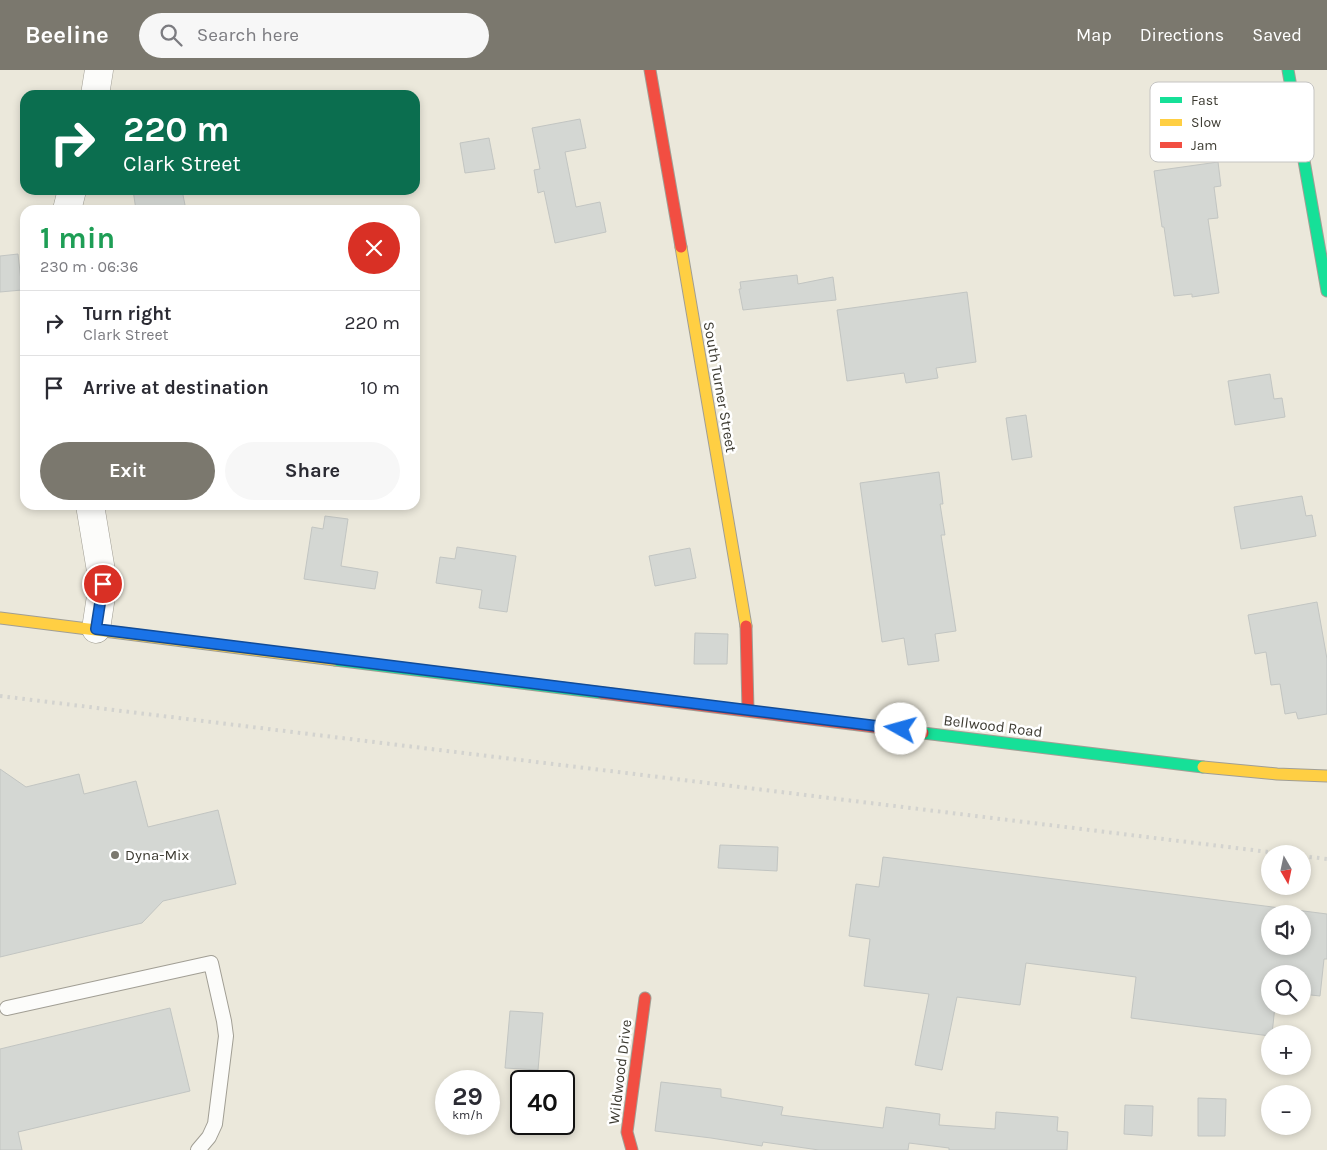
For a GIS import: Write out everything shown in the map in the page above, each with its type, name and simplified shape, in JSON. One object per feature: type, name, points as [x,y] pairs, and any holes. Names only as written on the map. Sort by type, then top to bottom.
[{"type":"street","points":[[96,90],[99,70]]},
{"type":"street","name":"South Turner Street","points":[[650,70],[747,632],[748,710]]},
{"type":"street","points":[[1304,162],[1327,292]]},
{"type":"street","points":[[91,510],[103,584],[96,629]]},
{"type":"street","name":"Bellwood Road","points":[[0,618],[1190,766],[1277,774],[1327,776]]},
{"type":"street","name":"Wildwood Drive","points":[[632,1150],[627,1132],[645,998]]},
{"type":"lane","points":[[7,1008],[212,963],[226,1036],[215,1124],[209,1136],[198,1150]]},
{"type":"building","points":[[580,119],[586,148],[565,152],[576,207],[600,202],[606,232],[555,243],[544,191],[538,193],[534,170],[540,169],[532,128]]},
{"type":"building","points":[[489,138],[495,169],[465,173],[460,143]]},
{"type":"building","points":[[1218,162],[1221,186],[1214,187],[1218,218],[1208,219],[1219,293],[1192,297],[1192,294],[1174,296],[1154,171]]},
{"type":"building","points":[[134,195],[183,195],[185,205],[135,205]]},
{"type":"building","points":[[18,254],[20,290],[0,292],[0,256]]},
{"type":"building","points":[[797,275],[798,284],[833,277],[836,300],[743,310],[739,289],[741,289],[740,282]]},
{"type":"building","points":[[967,292],[976,362],[936,368],[938,378],[906,383],[904,373],[847,381],[837,310]]},
{"type":"building","points":[[1270,374],[1274,399],[1282,398],[1285,417],[1235,425],[1228,381]]},
{"type":"building","points":[[1026,415],[1032,457],[1012,460],[1006,418]]},
{"type":"building","points":[[939,472],[943,504],[940,504],[945,535],[941,535],[956,631],[935,634],[939,661],[908,665],[904,638],[882,642],[860,483]]},
{"type":"building","points":[[1302,496],[1306,516],[1312,515],[1316,536],[1241,549],[1234,507]]},
{"type":"building","points":[[325,516],[348,519],[341,566],[378,572],[375,589],[304,579],[312,527],[323,529]]},
{"type":"building","points":[[457,547],[516,556],[507,612],[479,608],[482,590],[436,583],[440,557],[455,559]]},
{"type":"building","points":[[690,548],[696,578],[655,586],[649,556]]},
{"type":"building","points":[[1317,602],[1327,659],[1327,714],[1298,719],[1296,712],[1285,714],[1280,684],[1271,685],[1266,652],[1255,654],[1248,615]]},
{"type":"building","points":[[695,633],[728,634],[727,664],[694,664]]},
{"type":"building","name":"Dyna-Mix","points":[[0,769],[26,787],[79,774],[84,794],[136,781],[148,827],[218,810],[236,884],[163,901],[142,923],[0,957]]},
{"type":"building","points":[[720,845],[778,847],[777,871],[718,868]]},
{"type":"building","points":[[883,857],[1261,906],[1261,955],[1311,955],[1311,912],[1327,914],[1327,959],[1324,959],[1320,996],[1311,995],[1311,965],[1261,965],[1261,1015],[1274,1015],[1273,1025],[1261,1025],[1261,1035],[1131,1018],[1136,977],[1026,963],[1020,1005],[957,997],[942,1070],[915,1065],[929,994],[864,986],[870,939],[849,936],[856,884],[879,887]]},
{"type":"building","points":[[170,1008],[190,1091],[18,1132],[22,1150],[0,1150],[0,1049]]},
{"type":"building","points":[[510,1011],[543,1013],[538,1070],[505,1068]]},
{"type":"building","points":[[661,1082],[721,1089],[721,1097],[783,1107],[781,1115],[883,1128],[886,1107],[940,1114],[939,1125],[995,1129],[996,1112],[1058,1117],[1057,1131],[1068,1132],[1067,1150],[949,1150],[949,1148],[909,1143],[908,1150],[819,1150],[763,1142],[762,1146],[655,1131]]},
{"type":"building","points":[[1198,1098],[1226,1099],[1225,1136],[1198,1136]]},
{"type":"building","points":[[1125,1105],[1153,1106],[1152,1136],[1124,1134]]},
{"type":"railway","points":[[0,696],[1261,851]]},
{"type":"railway","points":[[1311,857],[1327,859]]},
{"type":"traffic: fast","points":[[1288,70],[1290,82]]},
{"type":"traffic: fast","points":[[1304,162],[1327,291]]},
{"type":"traffic: fast","points":[[335,660],[602,693]]},
{"type":"traffic: fast","points":[[923,733],[1203,767]]},
{"type":"traffic: slow","points":[[681,247],[746,626]]},
{"type":"traffic: slow","points":[[0,618],[335,660]]},
{"type":"traffic: slow","points":[[1203,767],[1277,774],[1327,776]]},
{"type":"traffic: jam","points":[[650,70],[681,247]]},
{"type":"traffic: jam","points":[[746,626],[748,710]]},
{"type":"traffic: jam","points":[[602,693],[923,733]]},
{"type":"traffic: jam","points":[[632,1150],[627,1132],[645,998]]},
{"type":"place","name":"Dyna-Mix","points":[[115,855]]},
{"type":"route","points":[[103,584],[96,629],[901,729]]}]
